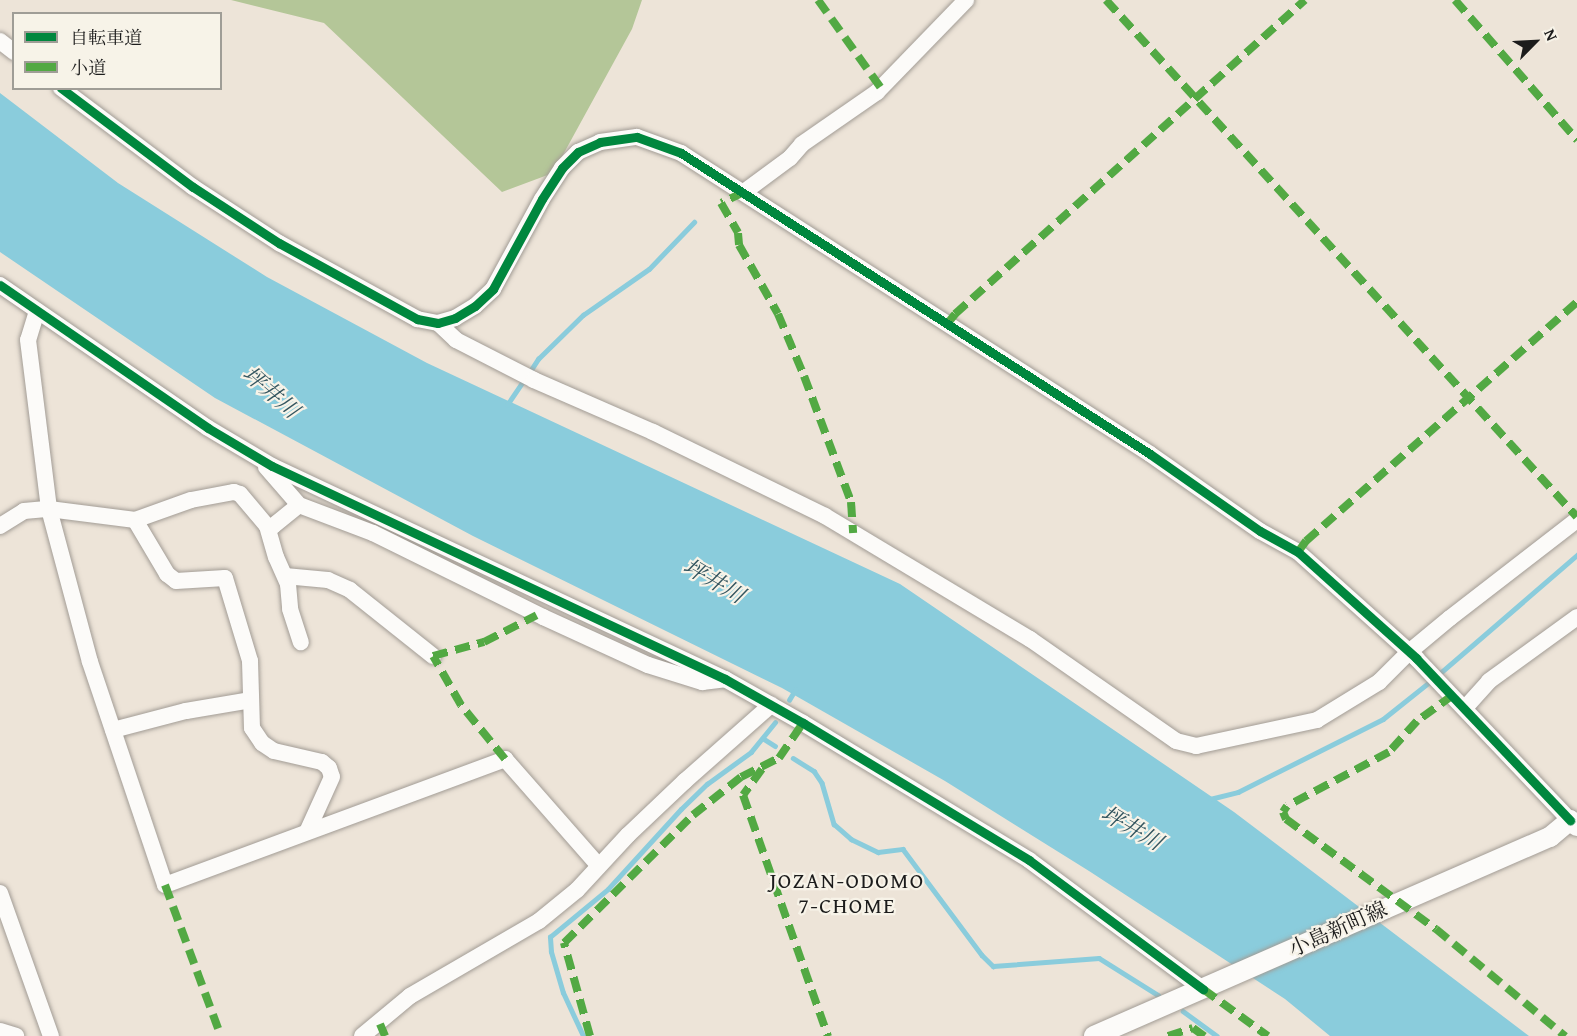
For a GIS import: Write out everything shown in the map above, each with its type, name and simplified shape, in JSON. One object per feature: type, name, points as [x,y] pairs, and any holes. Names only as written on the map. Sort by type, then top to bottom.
[{"type":"main road","name":"小島新町線","points":[[1094,1036],[1385,907],[1550,837],[1574,823]]},
{"type":"street","points":[[744,192],[790,158],[802,144],[877,92],[966,0]]},
{"type":"street","points":[[0,41],[12,50]]},
{"type":"street","points":[[65,90],[193,187],[279,243],[417,319],[438,322],[455,318],[475,306],[493,289],[562,168],[578,152],[600,142],[637,137],[681,153],[1150,454],[1260,531],[1298,552],[1451,693],[1574,823]]},
{"type":"street","points":[[0,285],[208,428],[257,457],[725,679],[771,705],[1029,861],[1207,987]]},
{"type":"street","points":[[37,311],[28,340],[49,509],[67,584],[165,885],[504,759],[599,866]]},
{"type":"street","points":[[438,322],[456,340],[534,380],[653,432],[825,516],[1030,639],[1176,741],[1196,746],[1317,720],[1379,682],[1577,520]]},
{"type":"street","points":[[257,457],[299,505],[373,533],[537,615],[648,665],[702,681],[725,679]]},
{"type":"street","points":[[0,526],[24,512],[49,509],[135,520],[191,500],[234,492],[240,494],[267,526],[276,557],[288,584],[290,609],[301,642]]},
{"type":"street","points":[[267,526],[273,526],[299,505]]},
{"type":"street","points":[[135,520],[167,574],[176,581],[225,578],[250,661],[252,728],[262,743],[274,750],[322,762],[329,768],[332,777],[307,832]]},
{"type":"street","points":[[285,576],[328,580],[350,590],[433,656]]},
{"type":"street","points":[[1465,708],[1489,681],[1577,617]]},
{"type":"street","points":[[113,730],[186,711],[251,700]]},
{"type":"street","points":[[362,1036],[410,996],[539,921],[577,890],[685,781],[771,705]]},
{"type":"street","points":[[0,894],[51,1036]]},
{"type":"street","points":[[0,1031],[16,1036]]},
{"type":"green space","points":[[231,0],[642,0],[632,29],[553,173],[502,192],[324,23]]},
{"type":"water","name":"坪井川","points":[[0,93],[118,183],[267,277],[427,363],[900,584],[1234,812],[1529,1036],[1330,1036],[1285,999],[1089,871],[945,781],[782,688],[473,536],[215,398],[0,252]]},
{"type":"waterway","points":[[529,373],[538,359],[583,315],[649,269],[694,222]]},
{"type":"waterway","points":[[507,405],[524,380]]},
{"type":"waterway","points":[[1438,675],[1577,555]]},
{"type":"waterway","points":[[1210,799],[1238,792],[1383,719],[1432,680]]},
{"type":"waterway","points":[[789,700],[795,690]]},
{"type":"waterway","points":[[583,1036],[563,993],[551,952],[550,937],[608,889],[681,809],[707,784],[751,752],[775,722]]},
{"type":"waterway","points":[[764,739],[775,746]]},
{"type":"waterway","points":[[793,758],[814,771],[822,783],[834,824],[851,839],[878,852],[903,849],[982,955],[993,966],[1099,958],[1158,995]]},
{"type":"waterway","points":[[1183,1011],[1217,1036]]},
{"type":"marked path","points":[[818,0],[881,88]]},
{"type":"marked path","points":[[1106,0],[1577,517]]},
{"type":"marked path","points":[[947,324],[955,314],[1305,0]]},
{"type":"marked path","points":[[1455,0],[1577,140]]},
{"type":"marked path","points":[[744,192],[721,203],[738,233],[739,245],[778,314],[804,376],[851,502],[853,533]]},
{"type":"marked path","points":[[1298,552],[1306,541],[1577,302]]},
{"type":"marked path","points":[[505,759],[461,705],[433,656],[484,642],[537,615]]},
{"type":"marked path","points":[[1453,695],[1417,721],[1389,752],[1287,806],[1283,812],[1286,819],[1436,929],[1565,1036]]},
{"type":"marked path","points":[[590,1036],[564,943],[693,815],[741,777],[779,758],[803,723]]},
{"type":"marked path","points":[[762,769],[743,795],[828,1036]]},
{"type":"marked path","points":[[165,885],[221,1036]]},
{"type":"marked path","points":[[1203,989],[1268,1036]]},
{"type":"marked path","points":[[380,1024],[385,1036]]},
{"type":"marked path","points":[[1168,1036],[1193,1028],[1204,1036]]},
{"type":"cycle path","points":[[64,90],[193,187],[279,243],[417,319],[438,323],[455,318],[475,306],[493,289],[542,199],[562,168],[578,152],[600,142],[637,137],[681,153],[1150,454],[1260,531],[1298,552],[1416,658],[1570,820]]},
{"type":"cycle path","points":[[0,285],[208,428],[272,466],[725,679],[803,723],[1029,860],[1203,989]]},
{"type":"district","name":"JOZAN-ODOMO 7-CHOME","points":[[847,892]]}]
